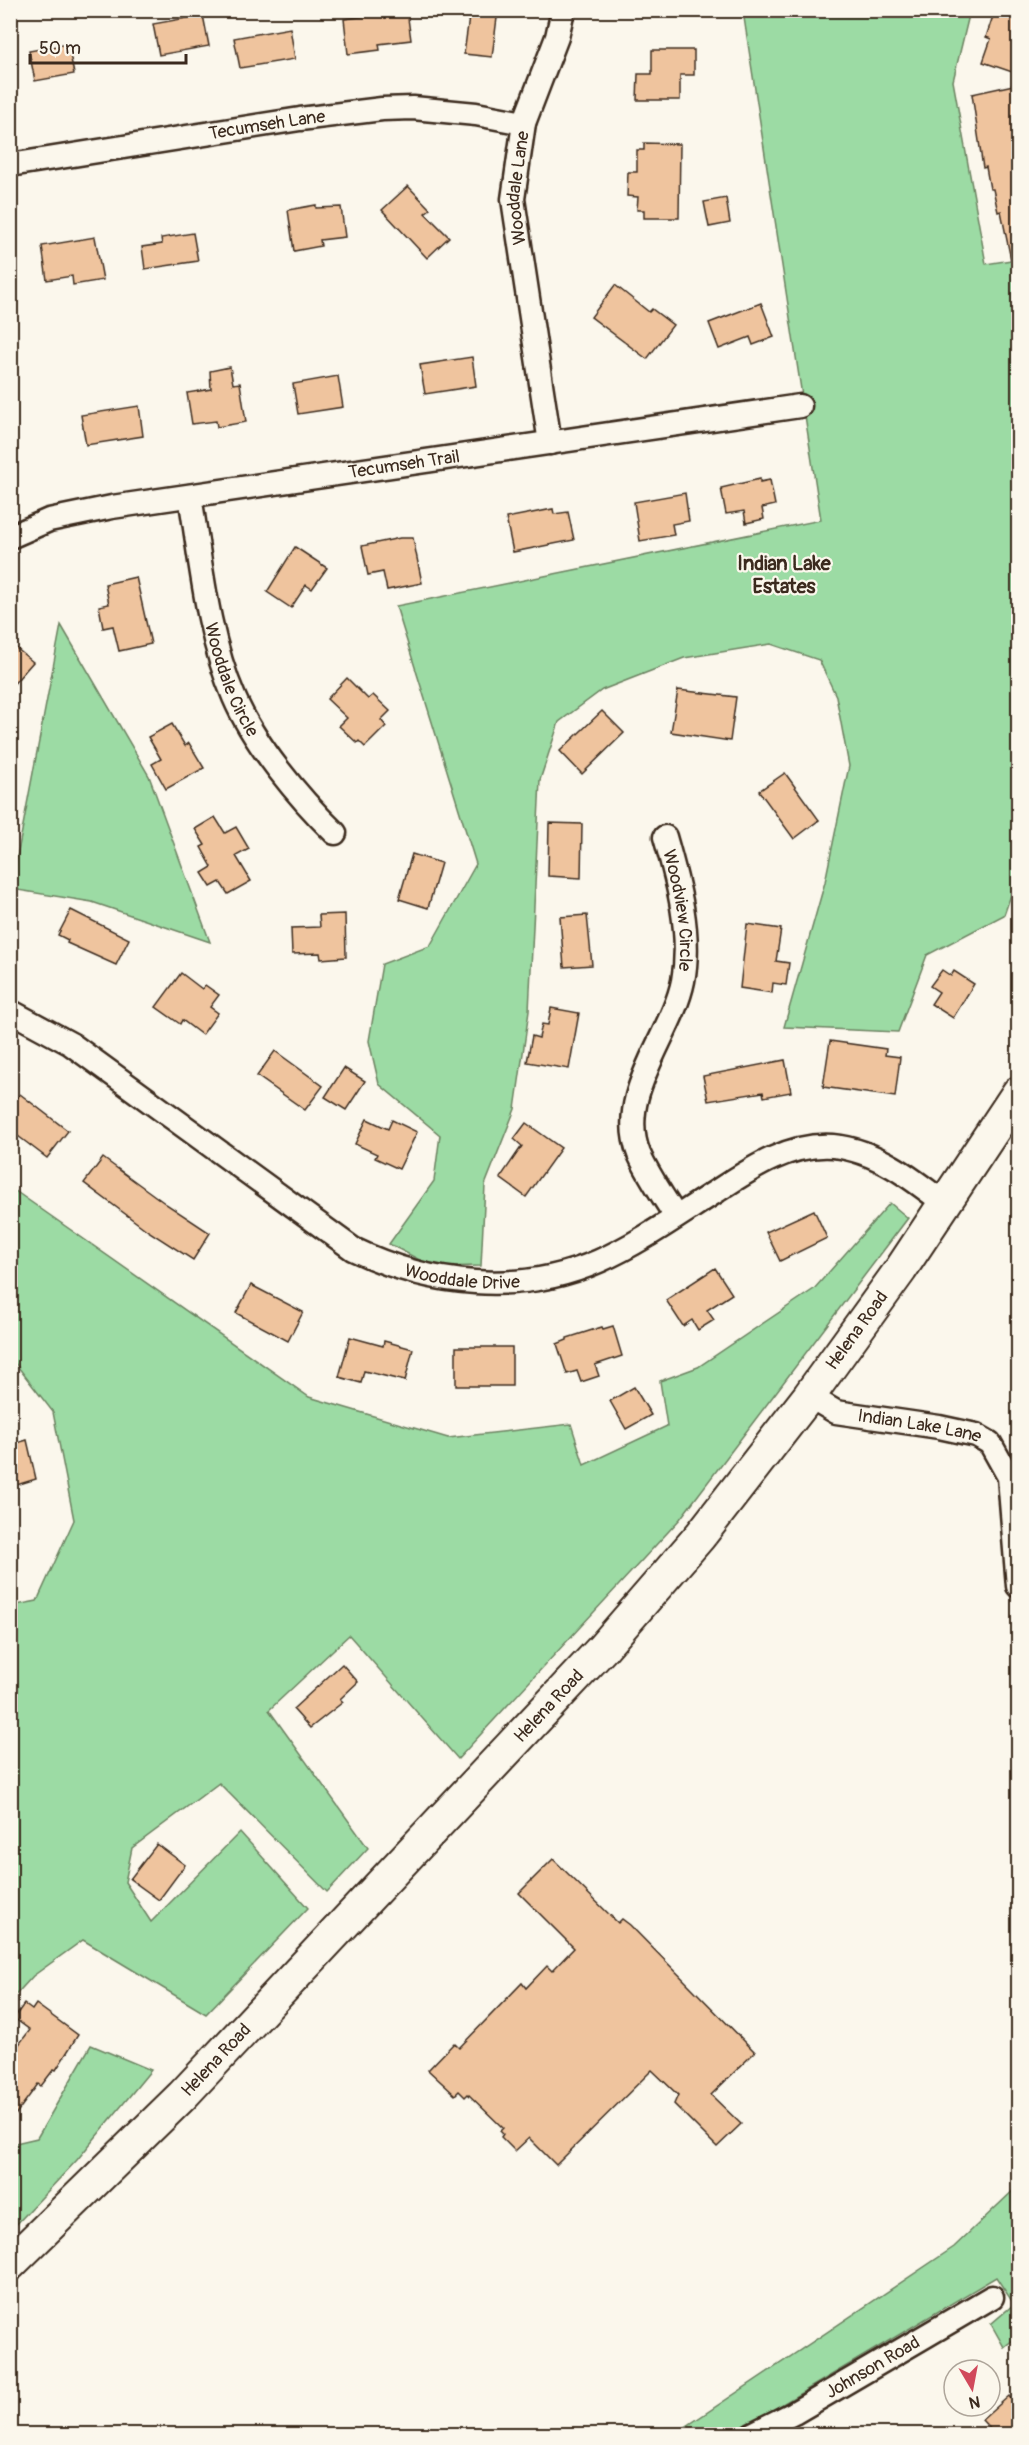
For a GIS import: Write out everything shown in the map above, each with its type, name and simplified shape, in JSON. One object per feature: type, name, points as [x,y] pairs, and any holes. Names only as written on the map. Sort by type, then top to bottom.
[{"type":"main road","name":"Helena Road","points":[[10,2264],[182,2096],[602,1648],[700,1536],[808,1396],[945,1204],[1018,1093]]},
{"type":"street","name":"Wooddale Lane","points":[[550,443],[541,377],[519,257],[513,199],[524,123],[556,37],[563,10]]},
{"type":"street","name":"Tecumseh Lane","points":[[10,165],[300,118],[382,109],[413,108],[476,114],[524,123]]},
{"type":"street","name":"Tecumseh Trail","points":[[10,537],[49,520],[112,507],[800,406]]},
{"type":"street","name":"Wooddale Circle","points":[[190,496],[218,652],[234,699],[287,781],[335,833]]},
{"type":"street","name":"Woodview Circle","points":[[665,837],[678,882],[685,947],[684,973],[666,1027],[642,1083],[635,1108],[634,1130],[638,1152],[676,1217]]},
{"type":"street","name":"Wooddale Drive","points":[[10,1011],[71,1044],[323,1230],[352,1249],[400,1270],[460,1281],[519,1282],[547,1278],[600,1261],[772,1157],[810,1147],[849,1148],[867,1154],[923,1186],[945,1204]]},
{"type":"street","name":"Indian Lake Lane","points":[[808,1396],[836,1412],[939,1427],[976,1435],[990,1443],[1009,1477],[1018,1586]]},
{"type":"street","name":"Johnson Road","points":[[752,2434],[795,2413],[992,2297]]},
{"type":"green space","points":[[743,11],[970,11],[953,81],[986,264],[1018,259],[1018,875],[1004,915],[927,955],[898,1032],[784,1027],[825,882],[849,766],[836,696],[819,660],[771,644],[684,658],[602,690],[559,722],[540,780],[529,1011],[515,1109],[485,1185],[481,1266],[433,1267],[389,1244],[434,1181],[440,1135],[379,1084],[369,1041],[382,964],[430,946],[476,864],[396,606],[821,520]]},
{"type":"green space","points":[[61,625],[149,776],[210,942],[92,902],[11,889]]},
{"type":"green space","points":[[11,1188],[309,1397],[448,1438],[571,1424],[584,1465],[667,1426],[660,1381],[698,1367],[814,1289],[890,1203],[908,1218],[680,1519],[458,1759],[349,1635],[269,1710],[368,1848],[327,1892],[219,1783],[132,1848],[125,1882],[151,1922],[240,1832],[308,1908],[206,2014],[83,1940],[33,1976],[11,2000],[11,1606],[37,1601],[74,1520],[53,1412],[11,1358]]},
{"type":"green space","points":[[91,2045],[151,2070],[77,2160],[11,2230],[11,2144],[37,2138]]},
{"type":"green space","points":[[1018,2186],[1018,2336],[1004,2347],[991,2324],[1014,2304],[996,2277],[732,2434],[675,2434],[954,2247]]},
{"type":"building","points":[[470,10],[498,10],[492,57],[464,54]]},
{"type":"building","points":[[995,10],[1018,10],[1018,74],[983,62],[991,39],[986,37]]},
{"type":"building","points":[[407,11],[411,40],[379,44],[380,50],[348,54],[344,19]]},
{"type":"building","points":[[203,15],[209,46],[159,55],[153,24]]},
{"type":"building","points":[[290,28],[295,59],[240,68],[234,38]]},
{"type":"building","points":[[68,44],[74,74],[35,81],[29,51]]},
{"type":"building","points":[[652,50],[694,50],[694,75],[680,75],[680,100],[637,100],[638,74],[652,74]]},
{"type":"building","points":[[1018,84],[1018,259],[1011,260],[1001,211],[998,212],[993,189],[990,189],[986,167],[983,168],[972,94]]},
{"type":"building","points":[[644,143],[680,144],[679,218],[644,218],[644,210],[637,210],[638,197],[627,196],[628,172],[637,172],[637,150],[644,150]]},
{"type":"building","points":[[408,186],[430,209],[425,213],[449,237],[427,258],[382,210]]},
{"type":"building","points":[[726,198],[730,223],[709,227],[704,202]]},
{"type":"building","points":[[316,205],[316,208],[341,207],[345,237],[320,240],[321,246],[294,251],[288,210]]},
{"type":"building","points":[[193,233],[198,261],[145,269],[142,247],[162,244],[161,238]]},
{"type":"building","points":[[95,237],[103,280],[73,285],[72,276],[47,280],[42,246]]},
{"type":"building","points":[[615,285],[649,312],[652,309],[673,325],[647,359],[591,317]]},
{"type":"building","points":[[761,303],[774,337],[753,345],[750,337],[719,349],[709,323]]},
{"type":"building","points":[[472,357],[476,386],[425,394],[420,365]]},
{"type":"building","points":[[230,367],[233,384],[240,383],[246,422],[217,427],[216,421],[192,424],[187,393],[211,389],[210,371]]},
{"type":"building","points":[[338,376],[343,407],[298,414],[293,384]]},
{"type":"building","points":[[139,406],[143,436],[86,445],[81,415]]},
{"type":"building","points":[[760,479],[760,482],[770,480],[775,505],[762,508],[764,519],[746,523],[744,511],[726,514],[721,488]]},
{"type":"building","points":[[685,493],[689,521],[672,524],[674,535],[640,541],[634,502]]},
{"type":"building","points":[[553,509],[554,514],[568,512],[574,540],[513,552],[506,518]]},
{"type":"building","points":[[400,538],[413,538],[422,583],[387,590],[383,572],[368,575],[362,546]]},
{"type":"building","points":[[295,547],[327,568],[312,589],[306,585],[291,608],[267,592]]},
{"type":"building","points":[[136,577],[151,644],[119,651],[113,626],[103,628],[99,606],[109,604],[105,584]]},
{"type":"building","points":[[10,643],[33,662],[10,688]]},
{"type":"building","points":[[347,678],[368,699],[373,695],[390,711],[381,720],[386,726],[365,747],[359,741],[357,743],[339,726],[347,718],[327,699]]},
{"type":"building","points":[[678,690],[736,697],[730,741],[671,732]]},
{"type":"building","points":[[602,711],[624,733],[582,774],[560,751]]},
{"type":"building","points":[[172,724],[185,746],[189,743],[204,768],[166,789],[152,764],[161,759],[148,737]]},
{"type":"building","points":[[785,773],[819,820],[794,839],[759,791]]},
{"type":"building","points":[[215,817],[225,833],[236,827],[249,849],[236,856],[251,881],[228,894],[220,882],[211,887],[202,873],[212,867],[201,847],[205,845],[195,829]]},
{"type":"building","points":[[549,823],[582,824],[581,878],[548,876]]},
{"type":"building","points":[[412,854],[441,863],[428,908],[399,899]]},
{"type":"building","points":[[71,910],[129,939],[116,965],[67,943],[68,940],[58,935]]},
{"type":"building","points":[[345,914],[346,957],[321,959],[320,953],[292,954],[291,928],[320,927],[319,915]]},
{"type":"building","points":[[587,915],[592,965],[564,967],[560,917]]},
{"type":"building","points":[[747,924],[781,929],[776,961],[789,963],[786,985],[773,983],[772,993],[740,988]]},
{"type":"building","points":[[942,970],[951,976],[954,971],[974,984],[953,1018],[931,1004],[939,992],[930,986]]},
{"type":"building","points":[[181,973],[202,989],[205,985],[219,995],[210,1007],[218,1013],[202,1035],[182,1020],[180,1024],[156,1007]]},
{"type":"building","points":[[551,1008],[579,1013],[569,1069],[527,1062],[532,1036],[539,1038],[542,1024],[548,1025]]},
{"type":"building","points":[[830,1041],[886,1049],[885,1055],[900,1057],[895,1097],[823,1087]]},
{"type":"building","points":[[275,1051],[323,1086],[305,1110],[257,1076]]},
{"type":"building","points":[[785,1060],[791,1092],[764,1097],[763,1092],[708,1101],[703,1076]]},
{"type":"building","points":[[344,1068],[365,1081],[346,1110],[325,1097]]},
{"type":"building","points":[[20,1094],[68,1131],[47,1158],[10,1130],[10,1106]]},
{"type":"building","points":[[367,1119],[388,1129],[392,1120],[417,1132],[399,1169],[375,1158],[377,1154],[355,1144]]},
{"type":"building","points":[[526,1123],[561,1148],[526,1197],[500,1178],[522,1146],[514,1139]]},
{"type":"building","points":[[103,1158],[210,1233],[193,1260],[148,1231],[84,1183]]},
{"type":"building","points":[[814,1210],[827,1238],[780,1261],[766,1232]]},
{"type":"building","points":[[715,1268],[732,1294],[707,1310],[714,1320],[698,1330],[692,1320],[683,1326],[666,1300]]},
{"type":"building","points":[[251,1285],[303,1312],[288,1341],[236,1313]]},
{"type":"building","points":[[613,1326],[622,1356],[595,1365],[599,1376],[581,1382],[577,1371],[567,1374],[557,1344],[567,1338],[602,1327],[603,1329]]},
{"type":"building","points":[[350,1337],[383,1346],[384,1341],[413,1349],[405,1381],[364,1371],[361,1383],[339,1377]]},
{"type":"building","points":[[456,1347],[512,1347],[512,1386],[456,1386]]},
{"type":"building","points":[[634,1387],[651,1415],[626,1429],[610,1401]]},
{"type":"building","points":[[27,1440],[36,1479],[10,1487],[10,1445]]},
{"type":"building","points":[[342,1664],[358,1682],[340,1699],[343,1702],[310,1728],[293,1709]]},
{"type":"building","points":[[157,1844],[185,1865],[159,1900],[130,1879]]},
{"type":"building","points":[[553,1859],[618,1923],[622,1919],[630,1925],[755,2052],[711,2095],[741,2124],[717,2147],[674,2104],[678,2095],[652,2070],[556,2165],[529,2138],[515,2151],[501,2137],[503,2134],[500,2131],[503,2128],[468,2094],[465,2097],[459,2091],[455,2095],[428,2070],[454,2043],[459,2048],[522,1983],[526,1988],[547,1966],[552,1971],[574,1948],[519,1893]]},
{"type":"building","points":[[24,2004],[32,2010],[36,2004],[78,2035],[56,2070],[54,2069],[41,2086],[38,2084],[10,2122],[10,2056],[30,2030],[14,2018]]},
{"type":"building","points":[[1009,2396],[1018,2408],[1018,2434],[995,2434],[982,2420],[1002,2418],[1002,2402]]},
{"type":"district","name":"Indian Lake Estates","points":[[784,574]]}]
